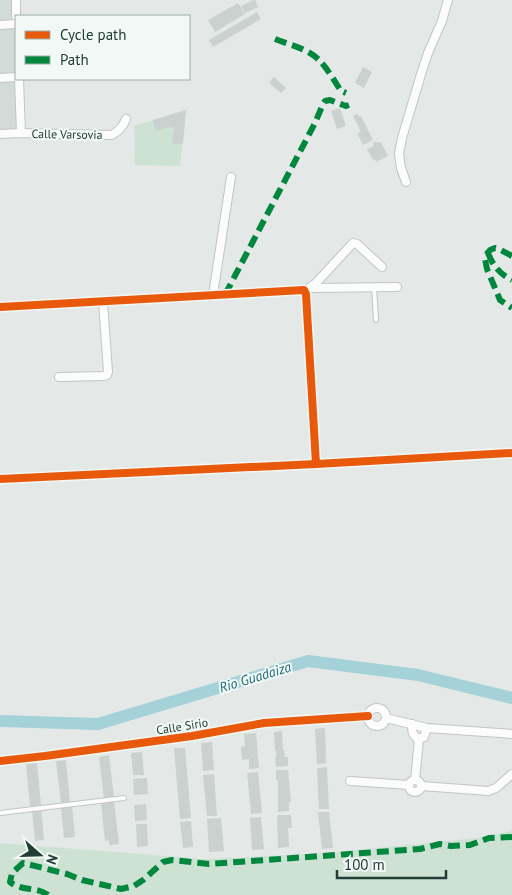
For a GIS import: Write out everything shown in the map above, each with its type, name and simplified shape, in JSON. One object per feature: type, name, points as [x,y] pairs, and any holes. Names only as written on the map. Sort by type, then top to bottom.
[{"type":"street","points":[[16,0],[16,15]]},
{"type":"street","points":[[406,182],[399,154],[402,138],[428,53],[442,22],[448,0]]},
{"type":"street","points":[[0,25],[15,24]]},
{"type":"street","points":[[0,78],[15,78]]},
{"type":"street","points":[[18,80],[21,133]]},
{"type":"street","name":"Calle Varsovia","points":[[0,134],[112,135],[123,126],[126,119]]},
{"type":"street","points":[[213,295],[231,177]]},
{"type":"street","points":[[316,464],[306,294],[308,289],[316,283],[353,243],[357,244],[382,267]]},
{"type":"street","points":[[0,307],[313,288],[396,287]]},
{"type":"street","points":[[59,377],[104,376],[107,374],[103,302]]},
{"type":"street","points":[[0,479],[512,453]]},
{"type":"street","points":[[373,708],[378,708],[386,713],[386,718],[381,725],[376,726],[369,721],[368,716],[373,708]]},
{"type":"street","name":"Calle Sirio","points":[[0,760],[45,756],[192,736],[264,723],[368,716]]},
{"type":"street","points":[[386,718],[427,728],[512,734]]},
{"type":"street","points":[[412,724],[413,734],[419,739]]},
{"type":"street","points":[[419,739],[424,737],[427,728]]},
{"type":"street","points":[[416,780],[419,739]]},
{"type":"street","points":[[416,780],[422,786],[488,791],[496,788],[512,774]]},
{"type":"street","points":[[409,785],[412,780],[416,780]]},
{"type":"street","points":[[350,781],[409,785]]},
{"type":"street","points":[[409,785],[412,792],[421,790],[422,786]]},
{"type":"lane","points":[[374,287],[376,320]]},
{"type":"lane","points":[[0,812],[124,798]]},
{"type":"shaded area","points":[[0,0],[16,0],[15,80],[21,133],[0,134]]},
{"type":"green space","points":[[186,110],[180,166],[135,165],[134,126]]},
{"type":"green space","points":[[512,828],[512,895],[0,895],[0,843],[205,859],[327,853],[477,838],[511,831]]},
{"type":"building","points":[[255,0],[258,7],[245,13],[241,6]]},
{"type":"building","points":[[238,3],[245,14],[215,32],[208,20]]},
{"type":"building","points":[[257,12],[261,19],[213,47],[209,40]]},
{"type":"building","points":[[363,67],[372,72],[364,88],[355,83]]},
{"type":"building","points":[[274,77],[286,88],[281,93],[269,83]]},
{"type":"building","points":[[340,108],[346,126],[337,129],[331,111]]},
{"type":"building","points":[[186,110],[183,144],[172,144],[174,128],[170,127],[156,131],[153,120]]},
{"type":"building","points":[[358,114],[359,117],[361,116],[373,140],[363,145],[357,133],[361,132],[353,116]]},
{"type":"building","points":[[374,142],[381,142],[388,156],[376,162],[367,149],[374,146]]},
{"type":"building","points":[[325,728],[326,763],[317,764],[315,729]]},
{"type":"building","points":[[282,731],[283,750],[285,757],[288,757],[288,766],[276,767],[274,732]]},
{"type":"building","points":[[256,733],[259,768],[249,769],[249,759],[242,760],[241,747],[245,746],[244,734]]},
{"type":"building","points":[[212,742],[214,770],[203,771],[201,743]]},
{"type":"building","points":[[174,748],[185,748],[191,818],[180,819]]},
{"type":"building","points":[[142,752],[144,775],[133,775],[131,753]]},
{"type":"building","points":[[109,755],[114,798],[104,799],[99,757]]},
{"type":"building","points":[[66,760],[70,802],[61,803],[56,761]]},
{"type":"building","points":[[37,763],[41,805],[30,806],[26,764]]},
{"type":"building","points":[[327,767],[329,809],[319,809],[317,768]]},
{"type":"building","points":[[276,770],[288,770],[291,802],[289,802],[289,811],[278,812],[278,780],[276,780]]},
{"type":"building","points":[[258,772],[262,813],[251,814],[247,773]]},
{"type":"building","points":[[214,774],[217,816],[207,816],[203,775]]},
{"type":"building","points":[[147,778],[148,794],[134,795],[133,779]]},
{"type":"building","points":[[114,801],[119,844],[109,845],[109,840],[105,841],[101,803]]},
{"type":"building","points":[[146,804],[147,820],[135,821],[134,805]]},
{"type":"building","points":[[72,806],[75,837],[64,838],[61,807]]},
{"type":"building","points":[[41,809],[44,840],[35,841],[32,810]]},
{"type":"building","points":[[318,812],[329,812],[333,848],[322,849]]},
{"type":"building","points":[[277,815],[291,815],[292,828],[288,828],[289,847],[278,848]]},
{"type":"building","points":[[261,817],[264,849],[252,850],[250,818]]},
{"type":"building","points":[[221,818],[224,851],[209,852],[207,819]]},
{"type":"building","points":[[191,821],[193,847],[183,848],[180,822]]},
{"type":"building","points":[[136,824],[147,824],[148,846],[137,847]]},
{"type":"waterway","name":"Rio Guadaiza","points":[[0,721],[98,724],[308,661],[418,675],[512,698]]},
{"type":"marked path","points":[[275,39],[303,49],[313,55],[324,66],[341,91],[346,93]]},
{"type":"marked path","points":[[226,295],[323,104],[325,101],[330,100],[346,106],[349,105]]},
{"type":"marked path","points":[[512,256],[495,248],[490,250],[485,259],[487,269],[500,300],[512,308]]},
{"type":"marked path","points":[[488,253],[497,269],[512,280]]},
{"type":"marked path","points":[[48,895],[10,882],[12,873],[23,863],[121,889],[134,886],[163,862],[172,860],[209,864],[420,849],[440,844],[451,846],[470,845],[489,838],[512,837]]},
{"type":"cycle path","points":[[0,307],[304,290],[306,294],[316,464]]},
{"type":"cycle path","points":[[0,479],[512,453]]},
{"type":"cycle path","points":[[0,761],[192,736],[264,723],[368,716]]}]
